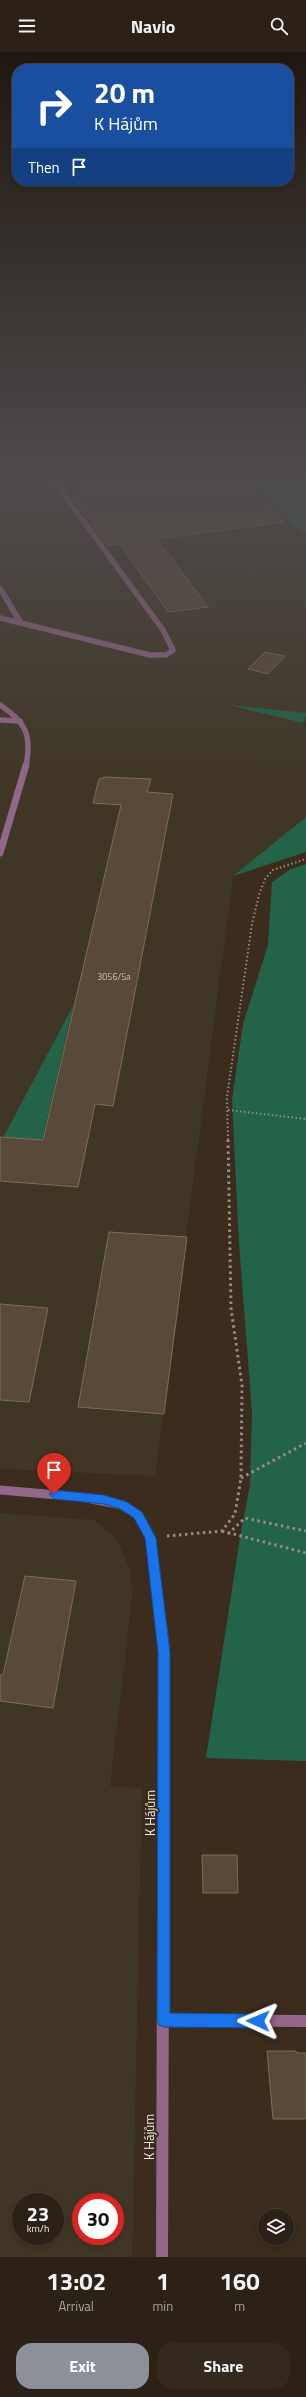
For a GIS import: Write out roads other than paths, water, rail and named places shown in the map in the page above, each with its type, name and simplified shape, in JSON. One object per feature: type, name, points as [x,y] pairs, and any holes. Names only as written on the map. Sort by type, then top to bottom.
[{"type":"street","points":[[0,618],[150,655],[166,655],[174,650],[163,630],[127,581]]},
{"type":"street","points":[[0,588],[20,622]]},
{"type":"street","points":[[0,705],[20,721],[28,733],[30,747],[28,764],[0,853]]},
{"type":"street","points":[[0,720],[20,721]]},
{"type":"street","name":"K Hájům","points":[[0,1490],[81,1497],[123,1505],[138,1515],[151,1538],[164,1652],[164,2020],[162,2257]]},
{"type":"street","points":[[164,2020],[306,2021]]}]
